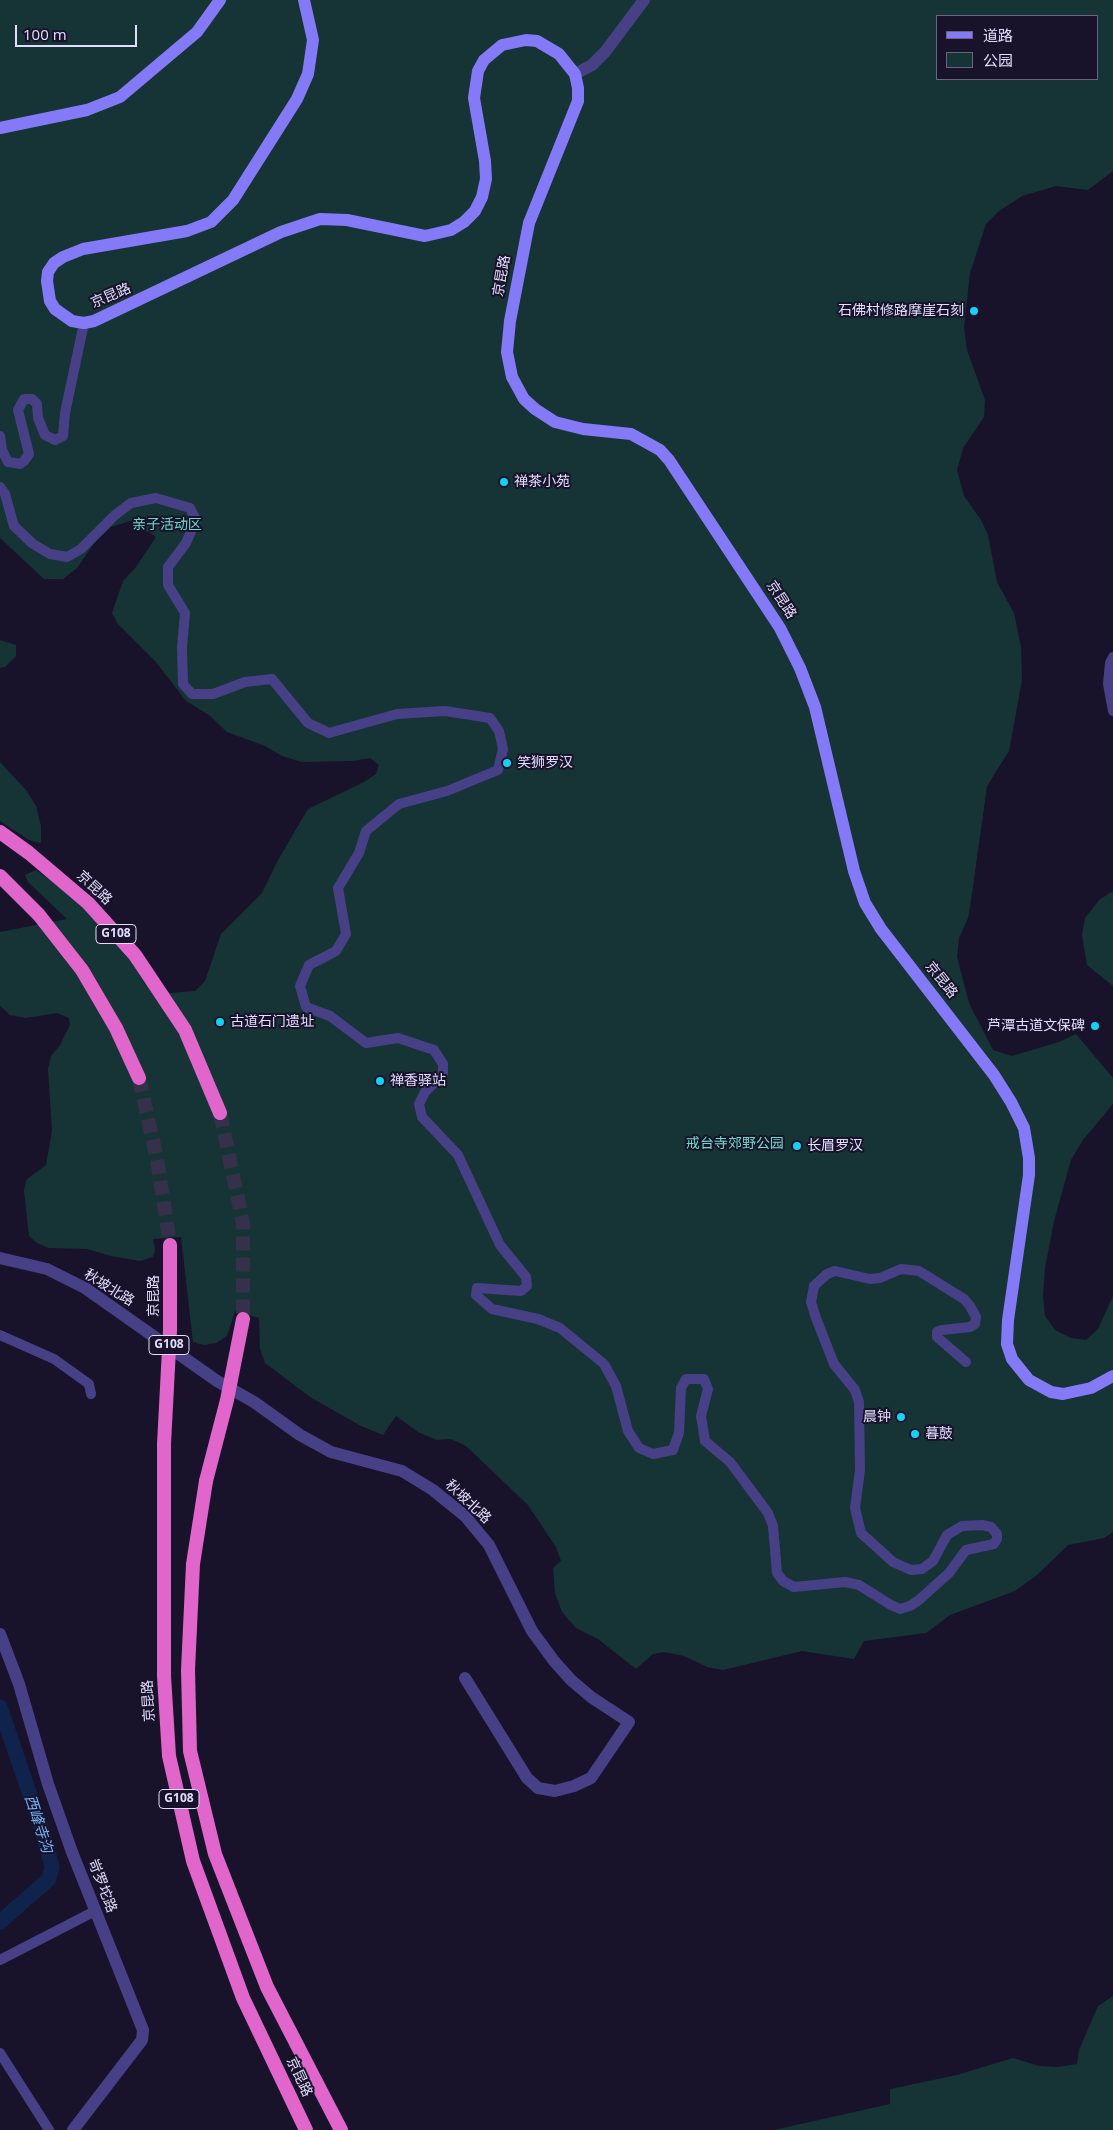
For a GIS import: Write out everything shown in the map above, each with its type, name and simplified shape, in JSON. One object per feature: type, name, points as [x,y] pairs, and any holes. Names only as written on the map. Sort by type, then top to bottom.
[{"type":"highway","name":"京昆路","points":[[0,832],[29,853],[88,903],[135,955],[185,1030],[220,1113]]},
{"type":"highway","points":[[0,876],[20,895],[62,943],[82,970],[98,996],[139,1078]]},
{"type":"highway","name":"京昆路","points":[[170,1245],[170,1330],[164,1444],[164,1676],[169,1756],[193,1861],[219,1934],[243,1998],[306,2130]]},
{"type":"highway","name":"京昆路","points":[[244,1319],[227,1400],[206,1481],[193,1564],[188,1670],[190,1751],[216,1854],[267,1987],[341,2130]]},
{"type":"main road","points":[[0,128],[87,110],[120,97],[197,32],[220,0]]},
{"type":"main road","name":"京昆路","points":[[304,0],[313,40],[308,74],[297,98],[270,143],[248,178],[227,206],[211,222],[187,231],[73,251],[54,264],[48,272],[47,281],[50,300],[55,310],[72,321],[84,323],[114,314],[281,232],[320,219],[347,220],[426,236],[451,230],[475,212],[482,196],[486,179],[485,161],[474,98],[478,71],[484,60],[502,45],[526,40],[537,41],[559,54],[575,74],[578,101],[533,210],[526,237],[508,339],[507,352],[512,377],[524,399],[534,409],[555,422],[583,429],[631,434],[660,450],[669,460],[780,628],[800,668],[815,707],[854,871],[865,903],[887,937],[994,1075],[1024,1128],[1030,1158],[1008,1320],[1007,1344],[1012,1359],[1029,1380],[1040,1388],[1057,1393],[1078,1392],[1113,1376]]},
{"type":"street","points":[[575,74],[592,65],[605,52],[644,0]]},
{"type":"street","points":[[0,436],[2,450],[8,462],[20,464],[24,461],[29,454],[18,410],[24,399],[32,399],[37,404],[38,418],[46,435],[55,440],[63,436],[84,323]]},
{"type":"street","points":[[0,487],[5,494],[14,526],[33,544],[50,554],[67,557],[81,549],[115,515],[131,503],[156,498],[190,508],[196,520],[186,543],[168,567],[168,585],[185,613],[182,648],[183,684],[192,694],[213,694],[245,682],[272,679],[308,723],[329,733],[397,714],[444,711],[490,718],[499,731],[503,750],[498,770],[447,791],[399,804],[366,830],[359,853],[338,888],[346,934],[336,951],[309,966],[300,986],[306,1007],[330,1016],[366,1043],[398,1038],[434,1050],[443,1064],[443,1074],[424,1092],[419,1104],[422,1117],[458,1155],[500,1245],[526,1277],[527,1286],[521,1291],[477,1288],[476,1295],[492,1309],[538,1319],[560,1328],[604,1364],[616,1386],[628,1431],[639,1448],[653,1454],[673,1450],[679,1433],[681,1388],[686,1379],[704,1379],[708,1389],[702,1416],[705,1441],[730,1462],[768,1513],[773,1526],[777,1573],[783,1581],[794,1587],[845,1582],[859,1585],[900,1609],[920,1600],[949,1573],[966,1550],[994,1544],[997,1539],[997,1534],[991,1527],[982,1525],[962,1526],[947,1535],[933,1561],[922,1568],[912,1570],[901,1568],[861,1533],[855,1508],[860,1470],[859,1402],[855,1390],[834,1364],[811,1302],[814,1286],[827,1274],[835,1271],[870,1279],[880,1278],[901,1269],[919,1271],[964,1299],[976,1317],[975,1324],[970,1327],[949,1328],[938,1332],[937,1338],[966,1362]]},
{"type":"street","points":[[1113,657],[1110,663],[1108,684],[1113,711]]},
{"type":"street","name":"秋坡北路","points":[[0,1258],[47,1269],[85,1288],[217,1381],[254,1402],[300,1435],[331,1452],[402,1471],[433,1490],[465,1516],[488,1545],[532,1631],[550,1656],[571,1680],[591,1697],[629,1722],[591,1778],[574,1786],[554,1791],[538,1788],[527,1778],[465,1678]]},
{"type":"street","points":[[0,1335],[54,1359],[89,1384],[91,1394]]},
{"type":"street","name":"岢罗坨路","points":[[0,1634],[19,1684],[48,1784],[95,1911],[143,2030],[142,2040],[73,2130]]},
{"type":"street","points":[[0,1960],[95,1911]]},
{"type":"street","points":[[0,2053],[49,2130]]},
{"type":"green space","points":[[0,0],[1113,0],[1113,171],[1088,190],[1056,186],[1022,196],[999,211],[986,224],[970,273],[964,327],[967,350],[985,400],[984,417],[963,448],[957,470],[964,496],[981,520],[988,535],[997,582],[1014,613],[1021,647],[1022,680],[1009,751],[987,786],[971,901],[968,918],[959,938],[957,957],[969,1003],[993,1050],[1012,1056],[1059,1042],[1076,1034],[1113,1078],[1113,1104],[1083,1140],[1071,1160],[1054,1221],[1045,1268],[1043,1295],[1045,1316],[1055,1330],[1071,1338],[1086,1340],[1098,1329],[1113,1296],[1113,1532],[1104,1538],[1068,1545],[1037,1575],[1015,1591],[950,1615],[926,1633],[864,1641],[854,1659],[802,1651],[723,1670],[707,1667],[684,1656],[664,1652],[653,1654],[636,1669],[598,1639],[576,1628],[562,1612],[555,1593],[553,1568],[561,1561],[556,1547],[528,1505],[466,1446],[451,1439],[437,1440],[418,1432],[396,1416],[383,1435],[361,1426],[310,1397],[265,1363],[260,1349],[259,1318],[235,1311],[227,1336],[216,1343],[204,1345],[193,1342],[181,1237],[153,1239],[155,1250],[153,1257],[140,1261],[111,1256],[87,1249],[49,1248],[37,1243],[29,1236],[24,1190],[27,1179],[46,1165],[52,1131],[48,1069],[51,1056],[60,1045],[70,1025],[69,1018],[57,1013],[26,1018],[10,1015],[0,1006],[0,932],[67,919],[28,882],[25,875],[36,870],[71,895],[127,954],[146,985],[171,993],[195,991],[205,981],[221,934],[262,893],[278,860],[308,809],[364,782],[376,774],[379,765],[370,758],[352,761],[302,762],[282,756],[265,746],[227,732],[209,715],[186,701],[156,662],[118,624],[112,613],[123,581],[136,567],[156,537],[149,532],[134,529],[139,522],[133,520],[111,527],[95,542],[77,568],[63,579],[44,579],[0,538]]},
{"type":"green space","points":[[0,640],[16,645],[16,656],[5,667],[0,668]]},
{"type":"green space","points":[[0,762],[26,790],[36,806],[41,826],[41,843],[29,840],[0,821]]},
{"type":"green space","points":[[1113,891],[1113,986],[1087,965],[1082,935],[1085,918],[1099,900]]},
{"type":"green space","points":[[1113,1996],[1113,2130],[774,2130],[890,2104],[890,2089],[957,2075],[1013,2058],[1039,2066],[1058,2067],[1077,2064],[1079,2050],[1098,2006]]},
{"type":"waterway","name":"西峰寺沟","points":[[0,1707],[43,1833],[52,1867],[49,1879],[0,1922]]},
{"type":"tunnel","points":[[139,1078],[157,1159],[170,1245]]},
{"type":"tunnel","points":[[220,1113],[243,1223],[243,1319]]},
{"type":"place","name":"石佛村修路摩崖石刻","points":[[974,311]]},
{"type":"place","name":"禅茶小苑","points":[[504,482]]},
{"type":"place","name":"笑狮罗汉","points":[[507,763]]},
{"type":"place","name":"古道石门遗址","points":[[220,1022]]},
{"type":"place","name":"芦潭古道文保碑","points":[[1095,1026]]},
{"type":"place","name":"禅香驿站","points":[[380,1081]]},
{"type":"place","name":"长眉罗汉","points":[[797,1146]]},
{"type":"place","name":"晨钟","points":[[901,1417]]},
{"type":"place","name":"暮鼓","points":[[915,1434]]},
{"type":"park label","name":"亲子活动区","points":[[167,525]]},
{"type":"park label","name":"戒台寺郊野公园","points":[[735,1144]]}]
